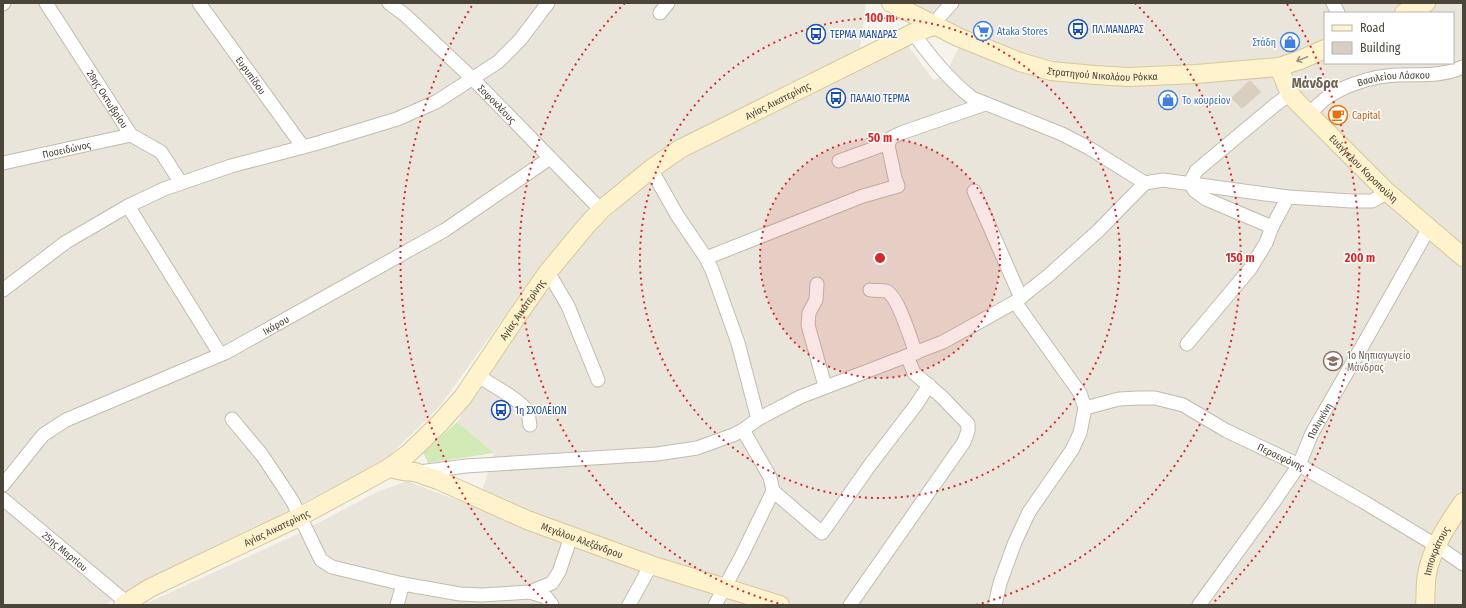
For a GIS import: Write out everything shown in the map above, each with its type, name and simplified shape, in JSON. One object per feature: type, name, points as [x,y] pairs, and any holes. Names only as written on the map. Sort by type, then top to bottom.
[{"type":"street","name":"28ης Οκτωβρίου","points":[[46,3],[131,135],[161,152],[181,183]]},
{"type":"street","name":"Ευρυπίδου","points":[[198,3],[303,147]]},
{"type":"street","name":"Σοφοκλέους","points":[[389,3],[405,15],[473,79],[601,210]]},
{"type":"street","points":[[3,290],[66,242],[128,206],[164,189],[231,166],[303,147],[397,119],[436,102],[498,62],[520,40],[548,3]]},
{"type":"street","name":"Στρατηγού Νικολάου Ρόκκα","points":[[892,3],[934,26],[994,52],[1020,62],[1051,71],[1128,77],[1196,74],[1279,67],[1324,49]]},
{"type":"street","points":[[934,26],[944,10],[952,3]]},
{"type":"street","points":[[1333,3],[1338,12]]},
{"type":"street","points":[[1406,12],[1426,3]]},
{"type":"street","name":"Αγίας Αικατερίνης","points":[[124,604],[150,588],[299,517],[389,468],[409,453],[463,398],[548,272],[586,226],[601,210],[651,169],[680,149],[913,33],[934,26]]},
{"type":"street","points":[[913,33],[939,67],[961,90],[972,98],[1062,134],[1089,148],[1145,183]]},
{"type":"street","points":[[1391,64],[1396,75]]},
{"type":"street","name":"Ευάγγελου Κοροπούλη","points":[[1279,67],[1290,94],[1309,114],[1386,191],[1463,257]]},
{"type":"street","name":"Βασιλείου Λάσκου","points":[[1309,114],[1325,99],[1339,91],[1377,78],[1396,75],[1436,75],[1463,67]]},
{"type":"street","points":[[1190,183],[1196,171],[1290,94]]},
{"type":"street","points":[[706,258],[863,196],[898,186],[888,145],[892,138],[901,133],[985,104]]},
{"type":"street","name":"Ποσειδώνος","points":[[3,163],[131,135]]},
{"type":"street","points":[[839,161],[883,145],[888,145]]},
{"type":"street","name":"Ικάρου","points":[[3,485],[44,435],[66,420],[220,354],[445,230],[550,158]]},
{"type":"street","points":[[651,169],[677,215],[706,258],[712,270],[738,343],[758,419]]},
{"type":"street","points":[[415,472],[466,466],[657,454],[697,448],[733,435],[758,419],[800,397],[825,386],[912,355],[943,342],[1018,300],[1098,231],[1145,183],[1163,180],[1288,196],[1352,201],[1372,201],[1382,196],[1386,191]]},
{"type":"street","points":[[1190,183],[1195,191],[1206,199],[1272,227]]},
{"type":"street","points":[[974,191],[1018,300],[1080,393],[1085,408],[1080,433],[1072,450],[1029,512],[1015,542],[1000,583],[995,605]]},
{"type":"street","points":[[1187,344],[1250,269],[1266,243],[1272,227],[1288,196]]},
{"type":"street","points":[[128,206],[220,354]]},
{"type":"street","name":"Παλιγκίνη","points":[[1199,605],[1274,503],[1299,465],[1312,433],[1429,228]]},
{"type":"street","points":[[548,272],[568,306],[598,380]]},
{"type":"street","points":[[817,284],[816,300],[808,313],[808,325],[825,386]]},
{"type":"street","points":[[850,605],[964,442],[968,431],[968,424],[929,385],[914,373],[912,355],[898,305],[892,295],[887,291],[870,290]]},
{"type":"street","points":[[478,376],[503,391],[528,412],[530,425]]},
{"type":"street","points":[[743,430],[770,477],[773,491],[822,533],[929,385]]},
{"type":"street","name":"Περσεφόνης","points":[[1085,408],[1119,399],[1155,398],[1183,405],[1228,431],[1299,465],[1437,546],[1463,564]]},
{"type":"street","points":[[232,419],[266,461],[293,502],[321,560],[332,567],[403,584],[460,594],[482,595],[530,592],[543,588],[552,583],[559,572],[571,537]]},
{"type":"street","name":"Μεγάλου Αλεξάνδρου","points":[[389,468],[415,472],[438,480],[527,520],[650,565],[780,605]]},
{"type":"street","points":[[715,605],[742,555],[773,491]]},
{"type":"street","name":"25ης Μαρτίου","points":[[3,499],[124,604]]},
{"type":"street","name":"Ιπποκράτους","points":[[1425,605],[1427,574],[1437,546],[1443,532],[1463,502]]},
{"type":"street","points":[[629,605],[650,565]]},
{"type":"street","points":[[396,605],[403,584]]},
{"type":"street","points":[[530,592],[546,597],[552,605]]},
{"type":"shaded area","points":[[3,3],[866,3],[860,49],[676,141],[646,161],[586,214],[548,256],[440,406],[388,457],[289,510],[143,581],[105,605],[3,605]]},
{"type":"shaded area","points":[[908,3],[1463,3],[1463,605],[143,605],[293,536],[377,492],[407,481],[477,508],[494,453],[457,422],[486,375],[574,248],[664,169],[906,43],[934,81],[948,69],[967,31],[927,15]]},
{"type":"green space","points":[[457,422],[494,453],[428,463],[423,453]]},
{"type":"building","points":[[1250,80],[1261,92],[1242,109],[1231,98]]},
{"type":"place","name":"ΠΛ.ΜΑΝΔΡΑΣ","points":[[1078,29]]},
{"type":"place","name":"Ataka Stores","points":[[983,31]]},
{"type":"place","name":"ΤΕΡΜΑ ΜΑΝΔΡΑΣ","points":[[816,34]]},
{"type":"place","name":"Στάδη","points":[[1290,42]]},
{"type":"place","name":"ΠΑΛΑΙΟ ΤΕΡΜΑ","points":[[836,98]]},
{"type":"place","name":"Το κουρείον","points":[[1168,100]]},
{"type":"place","name":"Capital","points":[[1338,115]]},
{"type":"place","name":"1ο Νηπιαγωγείο Μάνδρας","points":[[1333,361]]},
{"type":"place","name":"1η ΣΧΟΛΕΙΩΝ","points":[[501,410]]},
{"type":"district","name":"Μάνδρα","points":[[1315,83]]}]
